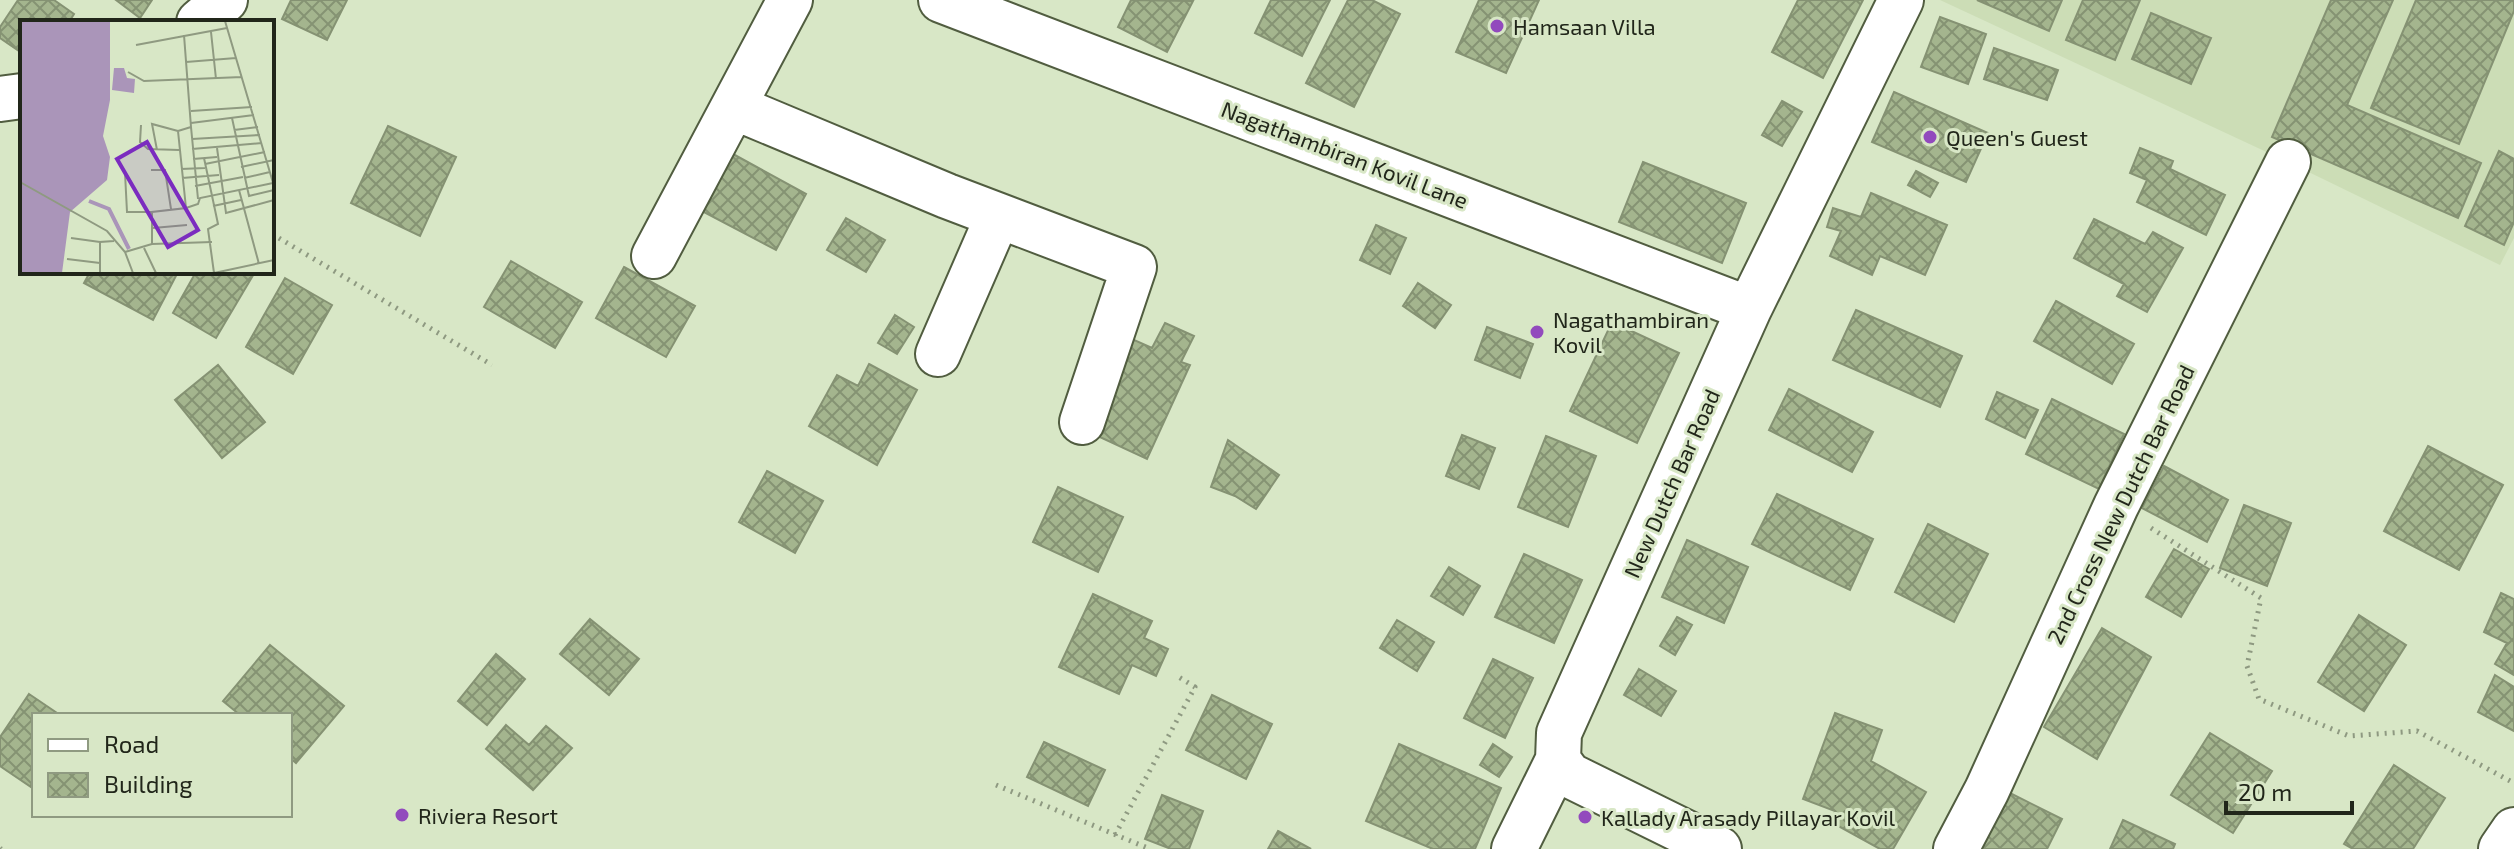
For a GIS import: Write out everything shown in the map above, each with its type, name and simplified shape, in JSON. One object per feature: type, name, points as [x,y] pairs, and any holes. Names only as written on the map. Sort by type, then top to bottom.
[{"type":"street","points":[[201,20],[225,0]]},
{"type":"street","points":[[654,256],[790,0]]},
{"type":"street","name":"Nagathambiran Kovil Lane","points":[[941,0],[1749,309]]},
{"type":"street","name":"New Dutch Bar Road","points":[[1514,849],[1558,760],[1559,733],[1569,709],[1749,309],[1901,0]]},
{"type":"street","points":[[0,99],[20,96]]},
{"type":"street","points":[[734,107],[998,216],[1134,267],[1082,422]]},
{"type":"street","name":"2nd Cross New Dutch Bar Road","points":[[1956,849],[1987,790],[2116,506],[2288,162]]},
{"type":"street","points":[[938,354],[998,216]]},
{"type":"street","points":[[1558,760],[1569,775],[1581,783],[1719,849]]},
{"type":"street","points":[[2501,849],[2514,830]]},
{"type":"path","points":[[274,235],[492,365]]},
{"type":"path","points":[[2116,506],[2261,598],[2247,666],[2259,699],[2349,736],[2417,731],[2514,783]]},
{"type":"path","points":[[1115,835],[1195,687],[1177,676]]},
{"type":"path","points":[[996,785],[1150,849]]},
{"type":"shaded area","points":[[1940,0],[2514,0],[2514,238],[2500,265],[2288,162]]},
{"type":"building","points":[[18,0],[54,0],[74,14],[70,20],[20,20],[20,52],[0,38],[0,27]]},
{"type":"building","points":[[116,0],[152,0],[140,18]]},
{"type":"building","points":[[291,0],[347,0],[327,40],[282,19]]},
{"type":"building","points":[[1131,0],[1193,1],[1167,52],[1118,27]]},
{"type":"building","points":[[1271,0],[1330,0],[1302,56],[1255,33]]},
{"type":"building","points":[[1348,0],[1372,0],[1400,14],[1354,107],[1306,83]]},
{"type":"building","name":"Hamsaan Villa","points":[[1479,0],[1539,0],[1506,73],[1456,52]]},
{"type":"building","points":[[1798,0],[1863,0],[1823,78],[1772,52]]},
{"type":"building","points":[[1977,0],[2062,0],[2049,31]]},
{"type":"building","points":[[2083,0],[2140,0],[2115,60],[2066,40]]},
{"type":"building","points":[[2331,0],[2393,0],[2347,105],[2481,163],[2458,218],[2272,137]]},
{"type":"building","points":[[2416,0],[2514,0],[2514,11],[2459,144],[2371,108]]},
{"type":"building","points":[[2151,13],[2211,38],[2191,84],[2132,59]]},
{"type":"building","points":[[1940,17],[1986,34],[1968,84],[1921,67]]},
{"type":"building","points":[[1994,48],[2058,70],[2047,100],[1984,79]]},
{"type":"building","name":"Queen's Guest","points":[[1894,92],[1988,133],[1966,182],[1872,142]]},
{"type":"building","points":[[1782,101],[1802,112],[1782,146],[1762,135]]},
{"type":"building","points":[[388,126],[456,157],[420,236],[351,203]]},
{"type":"building","points":[[2140,148],[2173,161],[2170,169],[2225,195],[2206,235],[2137,202],[2147,180],[2130,173]]},
{"type":"building","points":[[2499,151],[2514,159],[2514,222],[2504,245],[2465,226]]},
{"type":"building","points":[[733,154],[806,194],[776,250],[702,211]]},
{"type":"building","points":[[1643,162],[1746,203],[1722,263],[1619,222]]},
{"type":"building","points":[[1916,171],[1938,183],[1930,197],[1908,185]]},
{"type":"building","points":[[1871,193],[1947,225],[1925,275],[1880,256],[1872,275],[1830,256],[1841,231],[1827,227],[1833,208],[1861,217]]},
{"type":"building","points":[[846,218],[885,240],[866,272],[827,250]]},
{"type":"building","points":[[2094,219],[2145,244],[2153,232],[2183,248],[2147,312],[2117,296],[2124,284],[2074,258]]},
{"type":"building","points":[[1376,225],[1406,238],[1390,274],[1360,260]]},
{"type":"building","points":[[511,261],[582,302],[555,348],[484,307]]},
{"type":"building","points":[[624,267],[695,306],[666,357],[596,318]]},
{"type":"building","points":[[89,274],[177,274],[153,320],[84,283]]},
{"type":"building","points":[[195,274],[254,274],[216,338],[173,313]]},
{"type":"building","points":[[285,278],[332,305],[293,374],[246,347]]},
{"type":"building","points":[[1418,283],[1451,305],[1435,328],[1403,306]]},
{"type":"building","points":[[2056,301],[2134,344],[2112,384],[2034,341]]},
{"type":"building","points":[[1856,310],[1962,356],[1940,407],[1833,360]]},
{"type":"building","points":[[895,315],[914,327],[897,354],[878,343]]},
{"type":"building","points":[[1612,322],[1679,353],[1637,443],[1570,411]]},
{"type":"building","points":[[1165,323],[1194,336],[1181,362],[1190,365],[1147,459],[1089,432],[1132,339],[1152,348]]},
{"type":"building","points":[[1487,327],[1533,344],[1520,378],[1475,360]]},
{"type":"building","points":[[869,364],[917,390],[877,465],[809,426],[837,375],[858,386]]},
{"type":"building","points":[[218,365],[265,422],[222,458],[175,400]]},
{"type":"building","points":[[1789,389],[1873,432],[1852,472],[1769,430]]},
{"type":"building","points":[[1997,392],[2038,410],[2025,438],[1986,419]]},
{"type":"building","points":[[2052,399],[2124,434],[2099,489],[2026,454]]},
{"type":"building","points":[[1462,435],[1495,448],[1479,489],[1446,476]]},
{"type":"building","points":[[1546,436],[1596,456],[1568,527],[1518,507]]},
{"type":"building","points":[[1228,440],[1279,475],[1256,509],[1235,496],[1211,487]]},
{"type":"building","points":[[2428,446],[2503,485],[2459,570],[2384,531]]},
{"type":"building","points":[[2164,466],[2228,500],[2207,542],[2142,508]]},
{"type":"building","points":[[767,471],[823,501],[795,553],[739,522]]},
{"type":"building","points":[[1058,487],[1123,517],[1098,572],[1033,542]]},
{"type":"building","points":[[1777,494],[1873,539],[1850,590],[1752,544]]},
{"type":"building","points":[[2244,505],[2291,523],[2267,586],[2220,568]]},
{"type":"building","points":[[1928,524],[1988,554],[1954,622],[1895,592]]},
{"type":"building","points":[[1687,540],[1748,567],[1724,623],[1662,597]]},
{"type":"building","points":[[2174,549],[2209,569],[2181,617],[2146,597]]},
{"type":"building","points":[[1524,554],[1582,580],[1554,643],[1495,617]]},
{"type":"building","points":[[1449,567],[1480,586],[1463,615],[1431,596]]},
{"type":"building","points":[[2501,593],[2514,599],[2514,675],[2495,664],[2507,643],[2484,632]]},
{"type":"building","points":[[1093,594],[1152,621],[1144,638],[1168,649],[1156,676],[1132,665],[1119,694],[1059,667]]},
{"type":"building","points":[[2359,615],[2406,645],[2364,711],[2318,682]]},
{"type":"building","points":[[1677,617],[1692,625],[1675,655],[1660,646]]},
{"type":"building","points":[[590,619],[639,659],[609,695],[560,654]]},
{"type":"building","points":[[1397,620],[1434,642],[1417,671],[1380,648]]},
{"type":"building","points":[[2102,628],[2151,657],[2097,759],[2044,727]]},
{"type":"building","points":[[270,645],[344,706],[296,763],[292,760],[292,713],[238,713],[223,701]]},
{"type":"building","points":[[496,654],[525,679],[487,725],[458,701]]},
{"type":"building","points":[[1493,659],[1533,678],[1505,738],[1464,718]]},
{"type":"building","points":[[1639,669],[1676,691],[1661,716],[1624,695]]},
{"type":"building","points":[[2495,675],[2514,687],[2514,731],[2478,712]]},
{"type":"building","points":[[29,694],[57,713],[32,713],[32,788],[0,766],[0,737]]},
{"type":"building","points":[[1212,695],[1272,724],[1246,779],[1186,750]]},
{"type":"building","points":[[1835,713],[1882,730],[1871,761],[1926,792],[1893,849],[1880,849],[1831,822],[1835,811],[1803,799]]},
{"type":"building","points":[[506,725],[529,745],[546,726],[572,748],[533,790],[486,749]]},
{"type":"building","points":[[2210,733],[2272,771],[2233,833],[2171,795]]},
{"type":"building","points":[[1044,742],[1105,770],[1088,806],[1027,777]]},
{"type":"building","points":[[1399,744],[1501,788],[1475,849],[1433,849],[1366,821]]},
{"type":"building","points":[[1493,744],[1512,757],[1499,777],[1480,765]]},
{"type":"building","points":[[2394,765],[2445,798],[2413,849],[2353,849],[2344,844]]},
{"type":"building","points":[[1998,787],[2062,819],[2047,849],[1966,849]]},
{"type":"building","points":[[1162,795],[1203,811],[1189,849],[1171,849],[1145,839]]},
{"type":"building","points":[[2123,820],[2175,844],[2173,849],[2110,849]]},
{"type":"building","points":[[1278,831],[1311,849],[1268,849]]},
{"type":"place","name":"Hamsaan Villa","points":[[1497,26]]},
{"type":"place","name":"Queen's Guest","points":[[1930,137]]},
{"type":"place","name":"Nagathambiran Kovil","points":[[1537,332]]},
{"type":"place","name":"Riviera Resort","points":[[402,815]]},
{"type":"place","name":"Kallady Arasady Pillayar Kovil","points":[[1585,817]]}]
